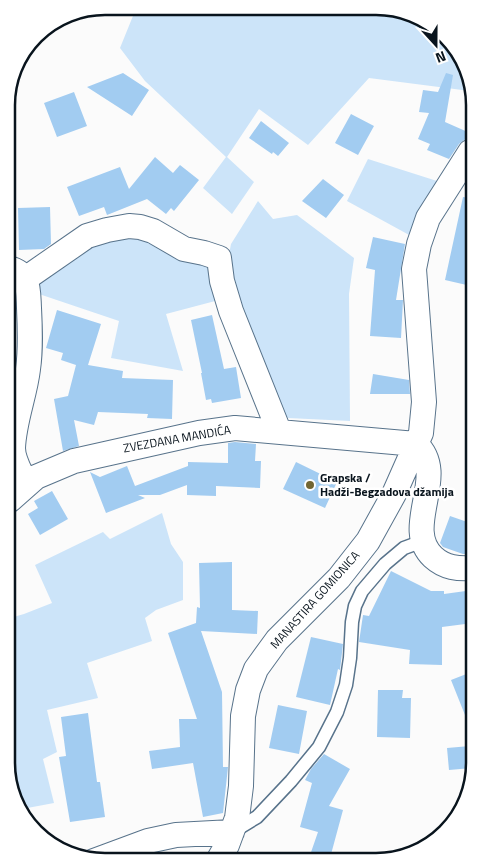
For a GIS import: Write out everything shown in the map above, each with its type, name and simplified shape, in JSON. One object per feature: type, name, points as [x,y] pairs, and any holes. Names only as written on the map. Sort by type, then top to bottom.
[{"type":"street","name":"MANASTIRA GOMIONICA","points":[[222,853],[237,818],[241,786],[243,716],[248,690],[256,669],[277,640],[339,578],[368,540],[394,494],[421,433],[424,412],[414,269],[419,244],[428,218],[466,158]]},
{"type":"street","points":[[15,437],[28,369],[30,333],[28,290],[16,273],[87,236],[129,226],[153,231],[184,249],[218,258],[222,281],[231,310],[279,431]]},
{"type":"street","name":"ZVEZDANA MANDIĆA","points":[[18,492],[46,472],[74,461],[199,433],[235,428],[416,444]]},
{"type":"street","points":[[416,444],[426,455],[429,474],[421,531],[426,551],[442,564],[455,568],[466,568]]},
{"type":"street","points":[[15,458],[18,492]]},
{"type":"street","points":[[117,853],[157,839],[191,834],[232,832]]},
{"type":"lane","points":[[232,832],[257,817],[291,781],[319,747],[337,712],[346,685],[352,622],[355,606],[362,591],[385,564],[404,548],[423,541]]},
{"type":"shaded area","points":[[133,15],[388,16],[416,24],[435,37],[444,46],[457,65],[464,90],[369,78],[308,145],[259,109],[227,157],[254,182],[232,214],[203,188],[226,157],[145,81],[120,48]]},
{"type":"shaded area","points":[[368,159],[437,181],[419,213],[411,236],[347,201]]},
{"type":"shaded area","points":[[258,201],[273,219],[297,215],[354,258],[349,294],[350,421],[288,418],[283,412],[226,270],[231,244]]},
{"type":"shaded area","points":[[126,234],[208,260],[219,300],[166,314],[183,371],[111,358],[119,321],[36,293],[36,282],[89,242]]},
{"type":"shaded area","points":[[162,513],[171,544],[183,562],[183,600],[156,610],[145,618],[152,641],[87,663],[98,698],[47,710],[57,752],[43,759],[54,803],[27,808],[20,792],[15,763],[15,617],[52,603],[35,565],[103,532],[110,539]]},
{"type":"building","points":[[123,73],[149,90],[132,116],[87,87]]},
{"type":"building","points":[[446,73],[453,75],[445,122],[466,131],[466,139],[459,144],[449,159],[427,150],[430,144],[418,139],[429,113],[419,112],[423,90],[438,92]]},
{"type":"building","points":[[74,92],[87,126],[57,137],[44,103]]},
{"type":"building","points":[[351,114],[374,126],[358,155],[335,143]]},
{"type":"building","points":[[261,121],[289,143],[278,156],[249,138]]},
{"type":"building","points":[[155,157],[173,173],[180,165],[199,180],[174,211],[171,208],[166,214],[147,199],[107,215],[104,207],[79,216],[67,187],[120,167],[129,189]]},
{"type":"building","points":[[323,179],[344,195],[326,218],[302,201]]},
{"type":"building","points":[[463,197],[466,197],[466,285],[445,280]]},
{"type":"building","points":[[50,207],[51,244],[44,249],[19,250],[18,208]]},
{"type":"building","points":[[373,237],[405,244],[396,300],[403,300],[401,338],[370,336],[375,270],[366,268]]},
{"type":"building","points":[[57,310],[101,324],[88,365],[123,371],[122,378],[173,380],[172,419],[147,418],[148,414],[98,412],[94,425],[74,420],[79,446],[63,451],[54,399],[68,396],[76,365],[61,360],[63,353],[46,348]]},
{"type":"building","points":[[212,315],[224,369],[236,367],[241,398],[212,403],[211,399],[206,400],[191,320]]},
{"type":"building","points":[[373,374],[409,380],[410,394],[370,394]]},
{"type":"building","points":[[228,443],[256,444],[255,461],[261,461],[260,488],[216,486],[216,496],[187,495],[187,485],[160,495],[138,495],[145,498],[106,513],[90,472],[100,477],[127,466],[135,486],[188,466],[188,462],[228,463]]},
{"type":"building","name":"Grapska / Hadži-Begzadova džamija","points":[[296,462],[337,482],[325,508],[283,489]]},
{"type":"building","points":[[52,491],[68,519],[40,535],[28,514],[38,508],[34,501]]},
{"type":"building","points":[[450,516],[466,522],[466,554],[443,547],[440,543]]},
{"type":"building","points":[[232,562],[232,610],[258,611],[257,634],[201,631],[222,692],[223,767],[228,767],[223,813],[203,817],[193,763],[152,769],[149,751],[180,747],[179,719],[197,719],[168,633],[196,623],[197,607],[200,608],[199,563]]},
{"type":"building","points":[[391,571],[431,591],[444,591],[444,594],[466,591],[466,624],[442,627],[442,665],[409,664],[410,650],[359,642],[363,615],[369,616]]},
{"type":"building","points":[[311,637],[343,644],[340,670],[338,669],[330,705],[296,697]]},
{"type":"building","points":[[466,674],[466,718],[451,680]]},
{"type":"building","points":[[378,690],[403,690],[402,698],[411,698],[410,738],[377,737]]},
{"type":"building","points":[[278,705],[307,711],[299,754],[269,748]]},
{"type":"building","points":[[88,713],[97,782],[100,782],[105,817],[70,822],[59,757],[66,756],[61,717]]},
{"type":"building","points":[[466,746],[466,769],[449,770],[447,748]]},
{"type":"building","points":[[324,754],[350,769],[329,806],[343,810],[331,853],[311,853],[318,832],[300,827],[312,783],[305,780],[311,769]]},
{"type":"place","name":"Grapska / Hadži-Begzadova džamija","points":[[310,485]]}]
